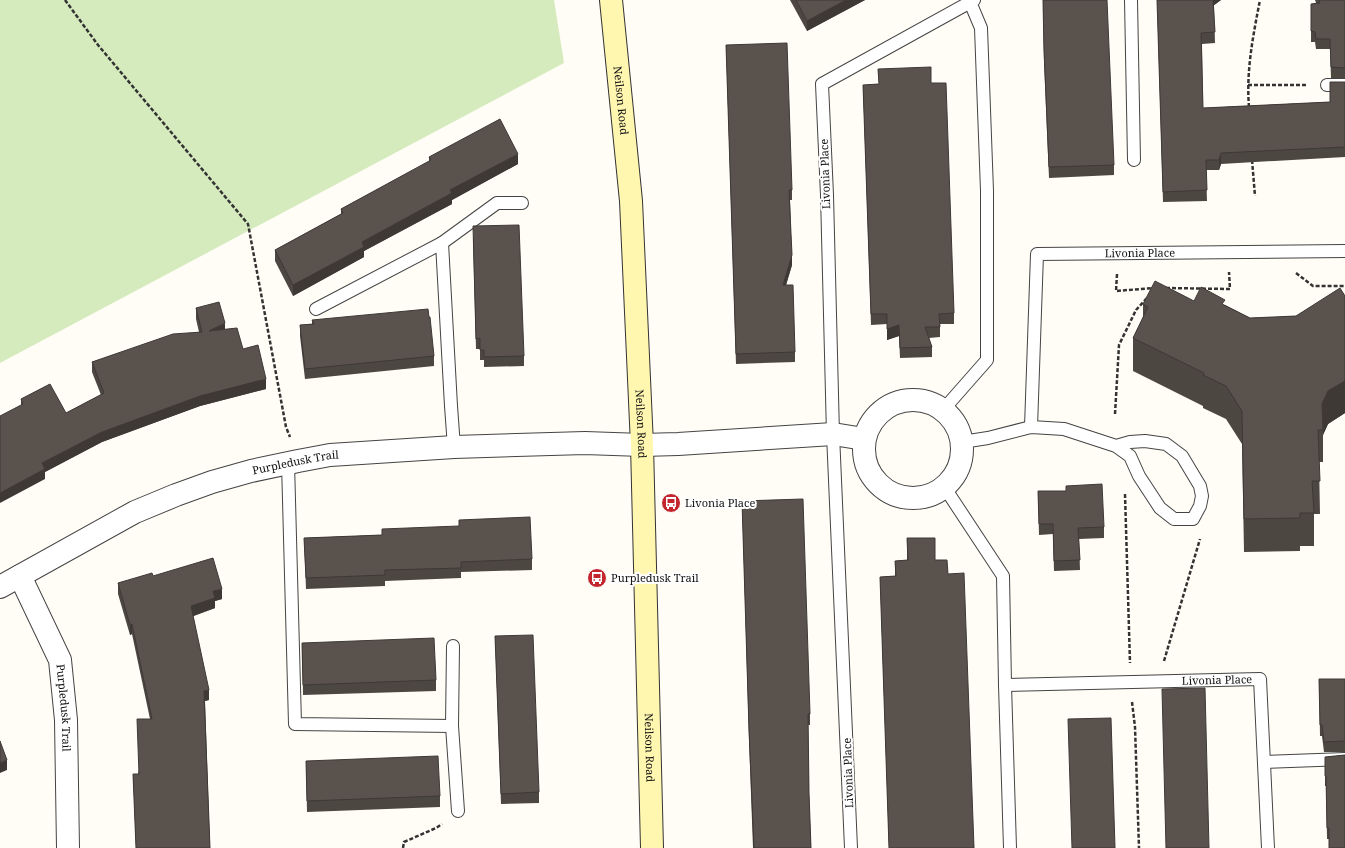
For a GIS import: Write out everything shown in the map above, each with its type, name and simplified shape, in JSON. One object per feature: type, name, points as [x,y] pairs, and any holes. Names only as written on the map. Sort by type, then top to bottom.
[{"type":"main road","name":"Neilson Road","points":[[611,0],[631,201],[642,445],[652,848]]},
{"type":"street","points":[[912,400],[929,402],[943,410],[952,419],[959,430],[962,442],[962,459],[956,475],[945,488],[932,496],[916,499],[902,498],[887,492],[875,482],[867,469],[863,454],[864,439],[870,424],[881,411],[896,403],[912,400]]},
{"type":"street","points":[[642,445],[833,434],[864,439]]},
{"type":"street","name":"Purpledusk Trail","points":[[0,587],[135,512],[212,482],[293,462],[330,455],[454,447],[585,443],[642,445]]},
{"type":"street","name":"Purpledusk Trail","points":[[20,576],[60,660],[66,720],[68,848]]},
{"type":"lane","points":[[1131,0],[1134,160]]},
{"type":"lane","name":"Livonia Place","points":[[851,848],[833,434],[827,195],[822,84],[972,1],[981,28],[987,191],[987,360],[943,410]]},
{"type":"lane","points":[[1327,85],[1345,86]]},
{"type":"lane","points":[[316,309],[442,243],[497,203],[522,203]]},
{"type":"lane","points":[[442,243],[454,447]]},
{"type":"lane","name":"Livonia Place","points":[[1031,427],[1037,254],[1345,251]]},
{"type":"lane","points":[[962,442],[988,438],[1031,427],[1064,428],[1116,446],[1130,456],[1140,476],[1160,508],[1174,519],[1193,519],[1200,506],[1202,496],[1200,486],[1182,456],[1166,444],[1145,441],[1130,442],[1116,446]]},
{"type":"lane","points":[[293,462],[295,724],[452,726]]},
{"type":"lane","points":[[945,488],[1004,576],[1005,685],[1010,848]]},
{"type":"lane","points":[[453,646],[452,726],[458,811]]},
{"type":"lane","name":"Livonia Place","points":[[1005,685],[1260,678],[1268,848]]},
{"type":"lane","points":[[1264,762],[1345,759]]},
{"type":"path","points":[[65,0],[98,45],[248,224],[293,462]]},
{"type":"path","points":[[1249,112],[1248,85],[1250,58],[1260,0]]},
{"type":"path","points":[[1248,85],[1327,85]]},
{"type":"path","points":[[1252,157],[1255,196]]},
{"type":"path","points":[[1164,288],[1230,289],[1228,252]]},
{"type":"path","points":[[1269,252],[1313,286],[1345,286]]},
{"type":"path","points":[[1115,414],[1119,345],[1136,310],[1156,288],[1116,291],[1119,253]]},
{"type":"path","points":[[1157,681],[1200,538]]},
{"type":"path","points":[[403,848],[404,842],[436,828],[458,811]]},
{"type":"green space","points":[[0,0],[554,0],[564,63],[0,363]]},
{"type":"building","points":[[796,0],[846,0],[807,21]]},
{"type":"building","points":[[1043,0],[1107,0],[1114,165],[1049,167]]},
{"type":"building","points":[[1157,0],[1213,0],[1215,32],[1201,33],[1203,108],[1330,102],[1330,82],[1345,82],[1345,147],[1221,153],[1219,160],[1206,160],[1207,190],[1163,192]]},
{"type":"building","points":[[1319,0],[1345,0],[1345,68],[1331,67],[1330,39],[1316,39],[1315,32],[1311,31],[1311,4],[1320,3]]},
{"type":"building","points":[[787,43],[792,190],[789,190],[792,255],[783,285],[793,285],[795,352],[736,354],[726,45]]},
{"type":"building","points":[[931,67],[931,83],[946,83],[954,313],[939,314],[940,327],[925,327],[932,347],[900,348],[899,325],[887,329],[887,314],[871,314],[863,85],[879,84],[878,69]]},
{"type":"building","points":[[500,119],[518,154],[450,190],[452,193],[362,242],[364,247],[293,285],[275,250],[343,213],[341,209],[431,160],[429,157]]},
{"type":"building","points":[[519,225],[524,356],[484,357],[484,350],[480,350],[480,338],[476,339],[473,226]]},
{"type":"building","points":[[1155,281],[1194,301],[1201,287],[1225,300],[1222,304],[1250,318],[1296,316],[1340,288],[1345,296],[1345,381],[1328,391],[1322,404],[1323,430],[1318,430],[1320,481],[1312,481],[1314,513],[1300,513],[1300,518],[1244,519],[1242,411],[1226,386],[1203,375],[1204,373],[1133,338],[1148,307],[1143,304]]},
{"type":"building","points":[[219,302],[225,323],[209,331],[237,328],[243,349],[258,345],[266,379],[200,396],[102,432],[42,463],[45,469],[0,493],[0,416],[23,404],[21,399],[50,384],[66,413],[104,393],[92,362],[173,334],[202,332],[196,308]]},
{"type":"building","points":[[428,309],[434,356],[305,369],[300,325],[314,324],[312,320]]},
{"type":"building","points":[[1102,484],[1104,527],[1078,528],[1080,560],[1054,561],[1053,524],[1039,524],[1038,491],[1066,491],[1066,486]]},
{"type":"building","points":[[803,499],[810,714],[808,714],[811,848],[754,848],[742,501]]},
{"type":"building","points":[[530,517],[532,559],[461,562],[461,568],[385,570],[385,575],[306,578],[304,538],[382,535],[382,529],[459,526],[459,520]]},
{"type":"building","points":[[907,538],[935,538],[935,560],[947,560],[948,574],[964,573],[974,848],[889,848],[880,577],[896,576],[895,561],[908,560]]},
{"type":"building","points":[[213,558],[222,589],[213,591],[215,598],[191,606],[209,690],[204,691],[210,848],[136,848],[133,774],[139,774],[137,719],[152,719],[132,624],[130,625],[118,583],[152,573],[153,576]]},
{"type":"building","points":[[533,635],[539,792],[501,794],[495,636]]},
{"type":"building","points":[[434,638],[436,680],[303,685],[302,643]]},
{"type":"building","points":[[1319,679],[1345,679],[1345,741],[1324,742],[1322,725],[1320,725]]},
{"type":"building","points":[[1205,688],[1209,848],[1166,848],[1162,689]]},
{"type":"building","points":[[1111,718],[1115,848],[1072,848],[1068,719]]},
{"type":"building","points":[[0,741],[7,760],[0,763]]},
{"type":"building","points":[[1345,755],[1345,848],[1329,848],[1325,757]]},
{"type":"building","points":[[438,756],[440,796],[307,801],[306,761]]},
{"type":"place","name":"Livonia Place","points":[[671,503]]},
{"type":"place","name":"Purpledusk Trail","points":[[597,578]]}]
